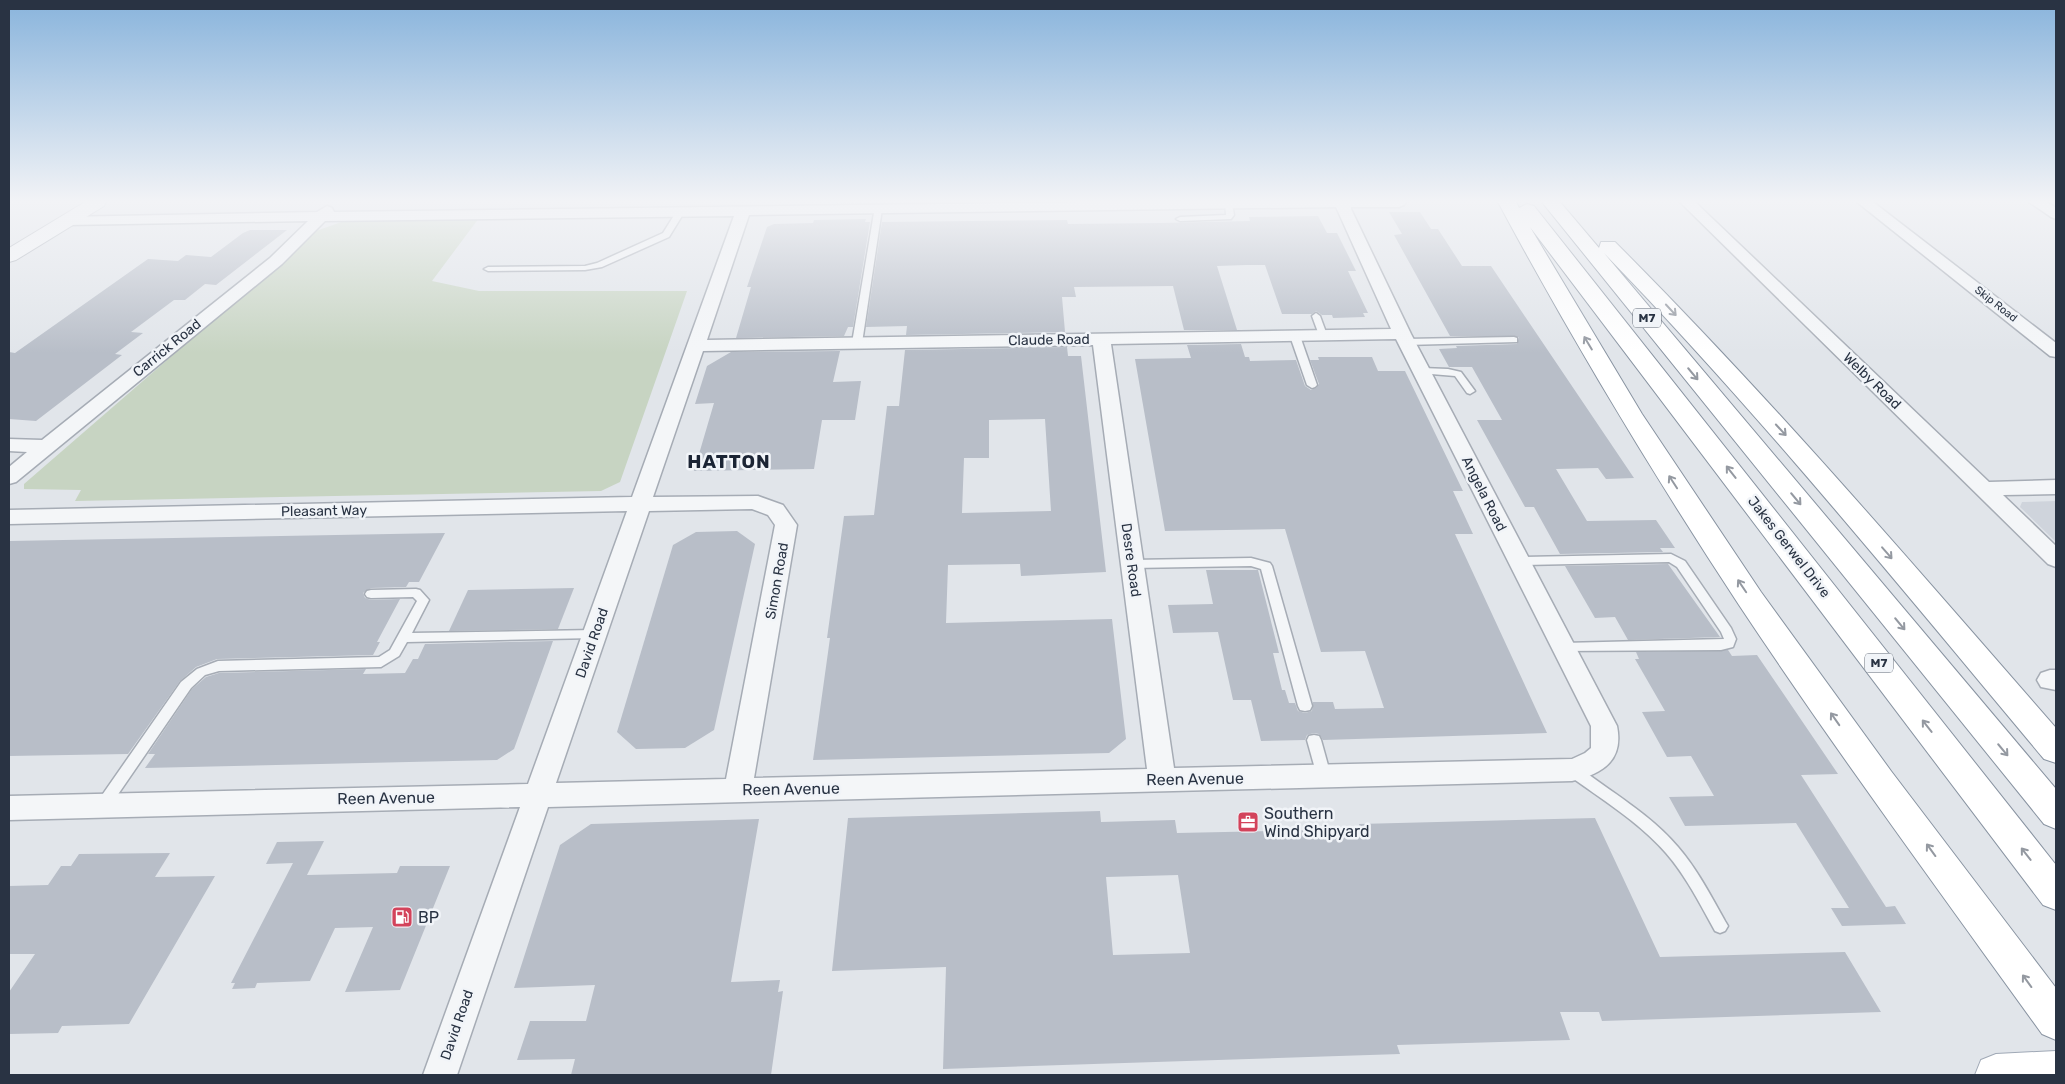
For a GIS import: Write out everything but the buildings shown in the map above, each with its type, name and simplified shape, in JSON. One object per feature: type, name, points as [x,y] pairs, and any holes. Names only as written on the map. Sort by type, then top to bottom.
[{"type":"main road","points":[[1535,253],[1557,293],[1709,537],[1876,776],[2056,1020]]},
{"type":"main road","name":"Jakes Gerwel Drive","points":[[1559,253],[2056,893]]},
{"type":"main road","name":"M7","points":[[1593,253],[2056,814]]},
{"type":"main road","points":[[1614,253],[1655,293],[1786,435],[2056,750]]},
{"type":"main road","points":[[1996,1075],[2056,1072]]},
{"type":"street","name":"Carrick Road","points":[[9,477],[285,253]]},
{"type":"street","name":"David Road","points":[[440,1075],[728,253]]},
{"type":"street","name":"Angela Road","points":[[1364,253],[1404,338],[1606,735],[1604,752],[1600,758],[1584,768],[1572,770]]},
{"type":"street","name":"Welby Road","points":[[1739,253],[2056,560]]},
{"type":"street","name":"Skip Road","points":[[1929,253],[2056,352]]},
{"type":"street","name":"Claude Road","points":[[696,346],[1323,335],[1404,338]]},
{"type":"street","name":"Desre Road","points":[[1101,339],[1162,780]]},
{"type":"street","points":[[9,445],[46,446]]},
{"type":"street","points":[[1984,489],[2056,487]]},
{"type":"street","name":"Simon Road","points":[[640,504],[756,503],[774,508],[784,519],[785,533],[738,790]]},
{"type":"street","name":"Pleasant Way","points":[[9,517],[640,504]]},
{"type":"street","name":"Reen Avenue","points":[[9,808],[1572,770]]},
{"type":"lane","points":[[488,269],[585,268],[598,265],[626,253]]},
{"type":"lane","points":[[857,343],[871,253]]},
{"type":"lane","points":[[1316,316],[1323,335]]},
{"type":"lane","points":[[1295,336],[1312,385]]},
{"type":"lane","points":[[1404,338],[1514,340]]},
{"type":"lane","points":[[1422,371],[1458,374],[1470,391]]},
{"type":"lane","points":[[1519,561],[1671,558],[1682,564],[1727,631],[1730,640],[1729,644],[1721,645],[1563,648]]},
{"type":"lane","points":[[1132,564],[1251,562],[1266,566],[1305,706]]},
{"type":"lane","points":[[103,805],[186,685],[200,672],[218,666],[381,662],[395,653],[423,600],[416,593],[371,594]]},
{"type":"lane","points":[[403,638],[595,634]]},
{"type":"lane","points":[[1314,740],[1324,776]]},
{"type":"lane","points":[[1572,770],[1646,826],[1673,850],[1694,880],[1720,926]]},
{"type":"shaded area","points":[[2056,501],[2056,542],[2020,507],[2022,502]]},
{"type":"green space","points":[[291,253],[453,253],[432,281],[479,291],[687,291],[620,482],[601,491],[75,501],[81,490],[24,489],[24,484]]},
{"type":"place","name":"Southern Wind Shipyard","points":[[1248,822]]},
{"type":"place","name":"BP","points":[[402,917]]},
{"type":"district","name":"HATTON","points":[[729,461]]}]
